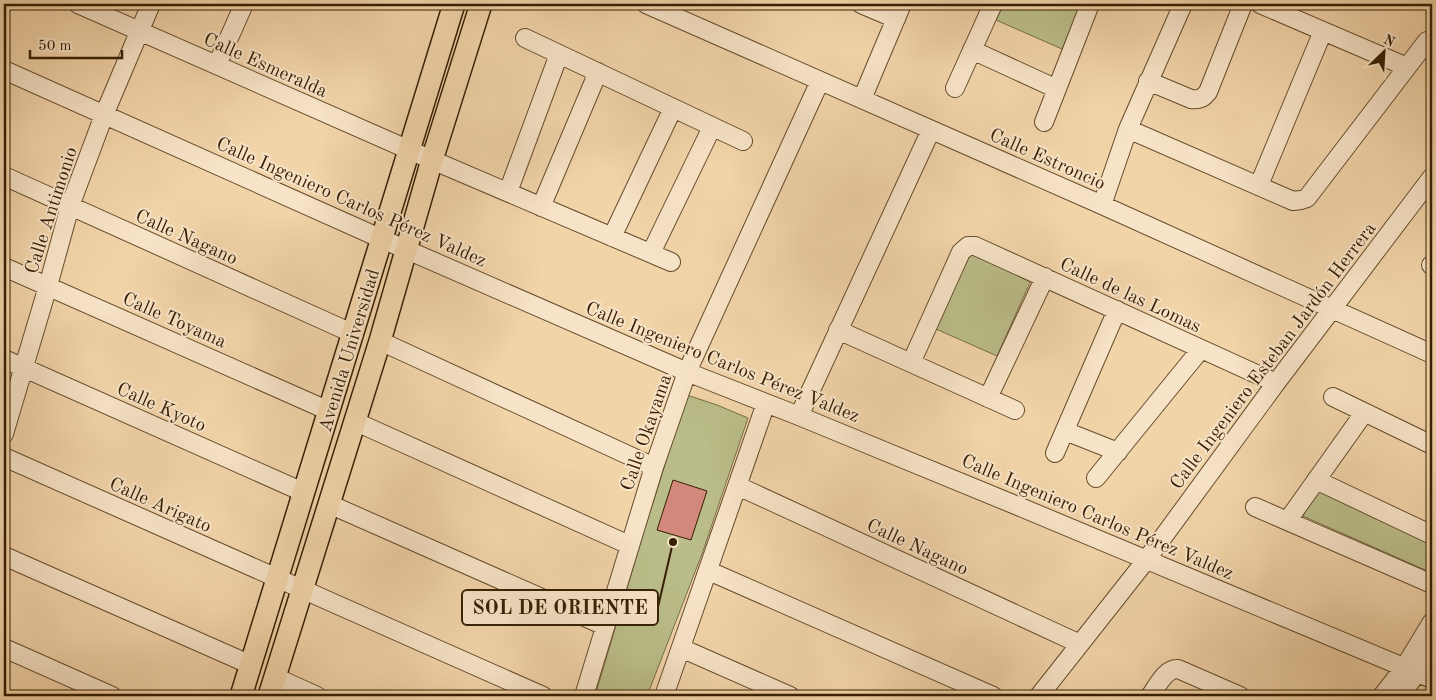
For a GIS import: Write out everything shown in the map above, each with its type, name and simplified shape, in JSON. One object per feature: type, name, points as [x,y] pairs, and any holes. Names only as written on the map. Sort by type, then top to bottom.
[{"type":"main road","name":"Avenida Universidad","points":[[241,696],[303,492],[354,334],[454,4]]},
{"type":"main road","name":"Avenida Universidad","points":[[272,687],[380,341],[432,160],[481,4]]},
{"type":"street","name":"Calle Esmeralda","points":[[78,4],[409,150],[671,262]]},
{"type":"street","name":"Calle Antimonio","points":[[4,434],[70,206],[104,115],[151,4]]},
{"type":"street","points":[[217,65],[244,4]]},
{"type":"street","name":"Calle Estroncio","points":[[646,4],[1102,205],[1432,354]]},
{"type":"street","points":[[861,4],[899,11],[862,99]]},
{"type":"street","points":[[955,88],[993,4]]},
{"type":"street","points":[[1044,122],[1090,4]]},
{"type":"street","points":[[1102,205],[1128,129],[1183,4]]},
{"type":"street","points":[[1148,81],[1191,99],[1198,100],[1203,98],[1208,92],[1244,4]]},
{"type":"street","points":[[1260,4],[1408,67]]},
{"type":"street","points":[[1259,185],[1323,31]]},
{"type":"street","points":[[525,38],[743,141]]},
{"type":"street","points":[[1128,129],[1294,201],[1301,200],[1307,198],[1427,41]]},
{"type":"street","points":[[972,50],[1057,89]]},
{"type":"street","points":[[508,192],[559,54]]},
{"type":"street","name":"Calle Ingeniero Carlos Pérez Valdez","points":[[4,70],[382,239],[687,372],[799,416],[1418,673]]},
{"type":"street","points":[[541,206],[598,72]]},
{"type":"street","name":"Calle Okayama","points":[[584,696],[629,545],[687,372],[820,81]]},
{"type":"street","points":[[612,237],[673,108]]},
{"type":"street","points":[[651,253],[712,127]]},
{"type":"street","points":[[799,416],[931,130]]},
{"type":"street","name":"Calle Nagano","points":[[4,176],[354,334]]},
{"type":"street","name":"Calle Ingeniero Esteban Jardón Herrera","points":[[1040,696],[1146,559],[1332,308],[1432,177]]},
{"type":"street","name":"Calle de las Lomas","points":[[911,363],[961,252],[968,246],[975,246],[1276,383]]},
{"type":"street","name":"Calle Toyama","points":[[4,267],[329,410]]},
{"type":"street","points":[[988,398],[1044,277]]},
{"type":"street","points":[[1055,453],[1117,310]]},
{"type":"street","points":[[838,330],[1015,410]]},
{"type":"street","points":[[380,341],[654,467]]},
{"type":"street","points":[[1096,478],[1201,349]]},
{"type":"street","name":"Calle Kyoto","points":[[4,359],[303,492]]},
{"type":"street","points":[[1333,397],[1432,445]]},
{"type":"street","points":[[664,696],[766,403]]},
{"type":"street","points":[[1288,520],[1364,413]]},
{"type":"street","points":[[354,421],[629,545]]},
{"type":"street","points":[[1065,431],[1118,452]]},
{"type":"street","name":"Calle Arigato","points":[[4,457],[543,696]]},
{"type":"street","points":[[1316,480],[1432,535]]},
{"type":"street","name":"Calle Nagano","points":[[738,486],[1080,644]]},
{"type":"street","points":[[329,504],[605,626]]},
{"type":"street","points":[[1255,507],[1432,584]]},
{"type":"street","points":[[4,556],[251,665]]},
{"type":"street","points":[[708,571],[992,696]]},
{"type":"street","points":[[1382,696],[1418,673],[1432,622]]},
{"type":"street","points":[[1400,696],[1418,673],[1432,647]]},
{"type":"street","points":[[4,648],[112,696]]},
{"type":"street","points":[[681,648],[790,696]]},
{"type":"street","points":[[1150,696],[1168,671],[1178,669],[1240,696]]},
{"type":"street","points":[[272,687],[317,696]]},
{"type":"green space","points":[[1004,4],[1082,4],[1062,49],[996,20]]},
{"type":"green space","points":[[971,252],[1031,280],[997,356],[936,329]]},
{"type":"green space","points":[[687,395],[748,418],[702,554],[647,696],[595,696],[644,531]]},
{"type":"green space","points":[[1318,491],[1432,542],[1432,573],[1303,516]]},
{"type":"building","points":[[673,480],[707,491],[691,540],[657,530]]},
{"type":"place","name":"SOL DE ORIENTE","points":[[673,542]]}]
